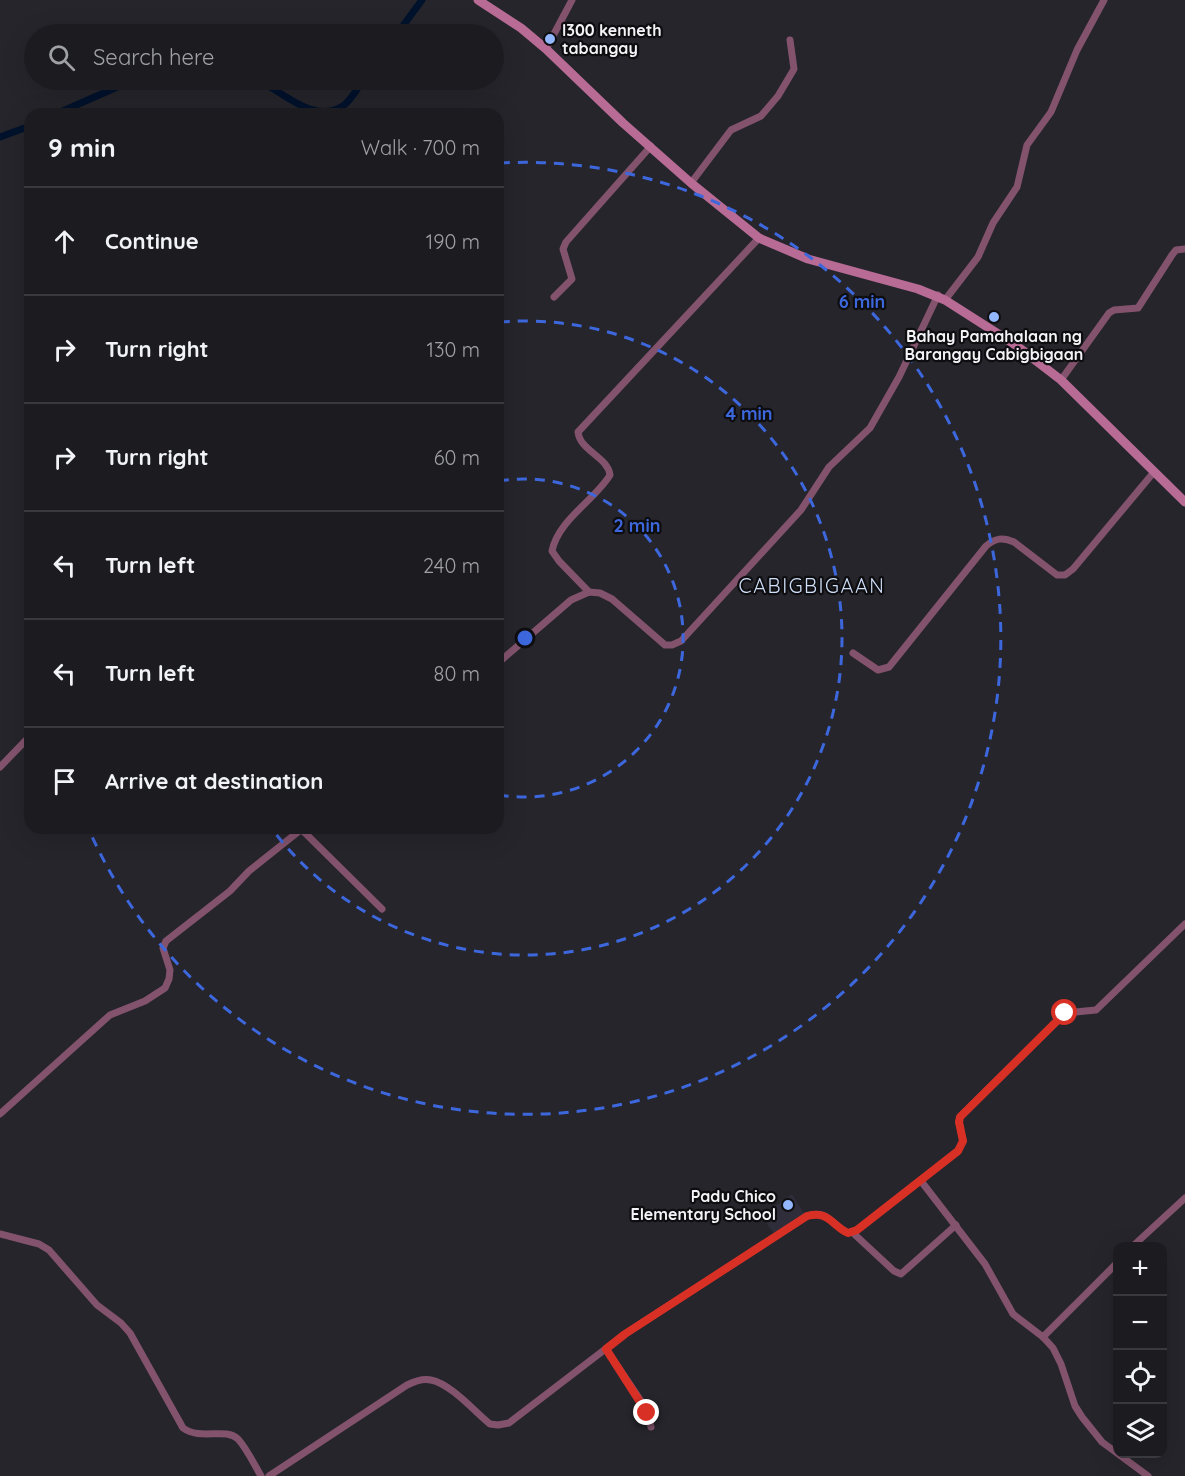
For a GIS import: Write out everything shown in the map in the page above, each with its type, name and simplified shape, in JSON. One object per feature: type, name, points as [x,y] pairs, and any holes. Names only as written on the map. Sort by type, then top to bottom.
[{"type":"street","points":[[478,0],[521,28],[546,49],[623,123],[691,183],[759,238],[808,259],[942,297],[1017,346],[1060,380],[1185,502]]},
{"type":"street","points":[[546,49],[572,0]]},
{"type":"street","points":[[504,658],[571,600],[589,592],[600,593],[612,599],[665,645],[672,645],[690,634],[801,510],[829,467],[870,428],[942,297],[978,257],[993,224],[1017,187],[1027,145],[1051,112],[1077,50],[1104,0]]},
{"type":"street","points":[[691,183],[731,130],[761,116],[778,96],[794,69],[790,40]]},
{"type":"street","points":[[554,297],[572,279],[563,249],[566,242],[651,146]]},
{"type":"street","points":[[589,592],[552,551],[553,545],[572,516],[610,475],[608,466],[579,439],[578,432],[759,238]]},
{"type":"street","points":[[1060,380],[1109,313],[1114,310],[1138,308],[1172,255],[1176,250],[1185,249]]},
{"type":"street","points":[[853,653],[878,670],[889,667],[986,546],[997,539],[1006,538],[1014,542],[1057,575],[1065,575],[1073,569],[1154,472]]},
{"type":"street","points":[[0,766],[24,742]]},
{"type":"street","points":[[0,1114],[110,1015],[145,1001],[165,988],[170,979],[170,970],[163,948],[166,941],[230,891],[249,871],[296,834]]},
{"type":"street","points":[[307,834],[382,909]]},
{"type":"street","points":[[852,1232],[958,1151],[963,1141],[960,1117],[1061,1017],[1070,1012],[1096,1010],[1185,924]]},
{"type":"street","points":[[921,1181],[985,1264],[1013,1314],[1043,1337],[1061,1364],[1071,1397],[1082,1418],[1102,1442],[1148,1476]]},
{"type":"street","points":[[1137,1242],[1185,1198]]},
{"type":"street","points":[[269,1476],[419,1380],[443,1384],[490,1424],[509,1423],[625,1334],[807,1216],[821,1214],[844,1231],[852,1232],[894,1271],[901,1274],[956,1226]]},
{"type":"street","points":[[0,1234],[29,1241],[49,1250],[97,1305],[121,1323],[130,1333],[183,1428],[191,1434],[232,1436],[239,1440],[261,1476]]},
{"type":"street","points":[[1043,1337],[1113,1267]]},
{"type":"street","points":[[606,1349],[645,1407],[651,1427]]},
{"type":"shaded area","name":"Padu Chico Elementary School","points":[[792,1194],[805,1215],[775,1235],[761,1216]]},
{"type":"waterway","points":[[404,24],[422,0]]},
{"type":"waterway","points":[[70,108],[110,90]]},
{"type":"waterway","points":[[275,90],[308,108]]},
{"type":"waterway","points":[[339,108],[357,90]]},
{"type":"waterway","points":[[0,137],[24,128]]},
{"type":"place","name":"l300 kenneth tabangay","points":[[550,39]]},
{"type":"place","name":"Bahay Pamahalaan ng Barangay Cabigbigaan","points":[[994,317]]},
{"type":"place","name":"Padu Chico Elementary School","points":[[788,1205]]},
{"type":"district","name":"CABIGBIGAAN","points":[[812,586]]},
{"type":"route","points":[[647,1413],[606,1349],[625,1334],[807,1216],[821,1214],[848,1233],[857,1230],[958,1151],[963,1141],[960,1117],[1065,1013]]}]
